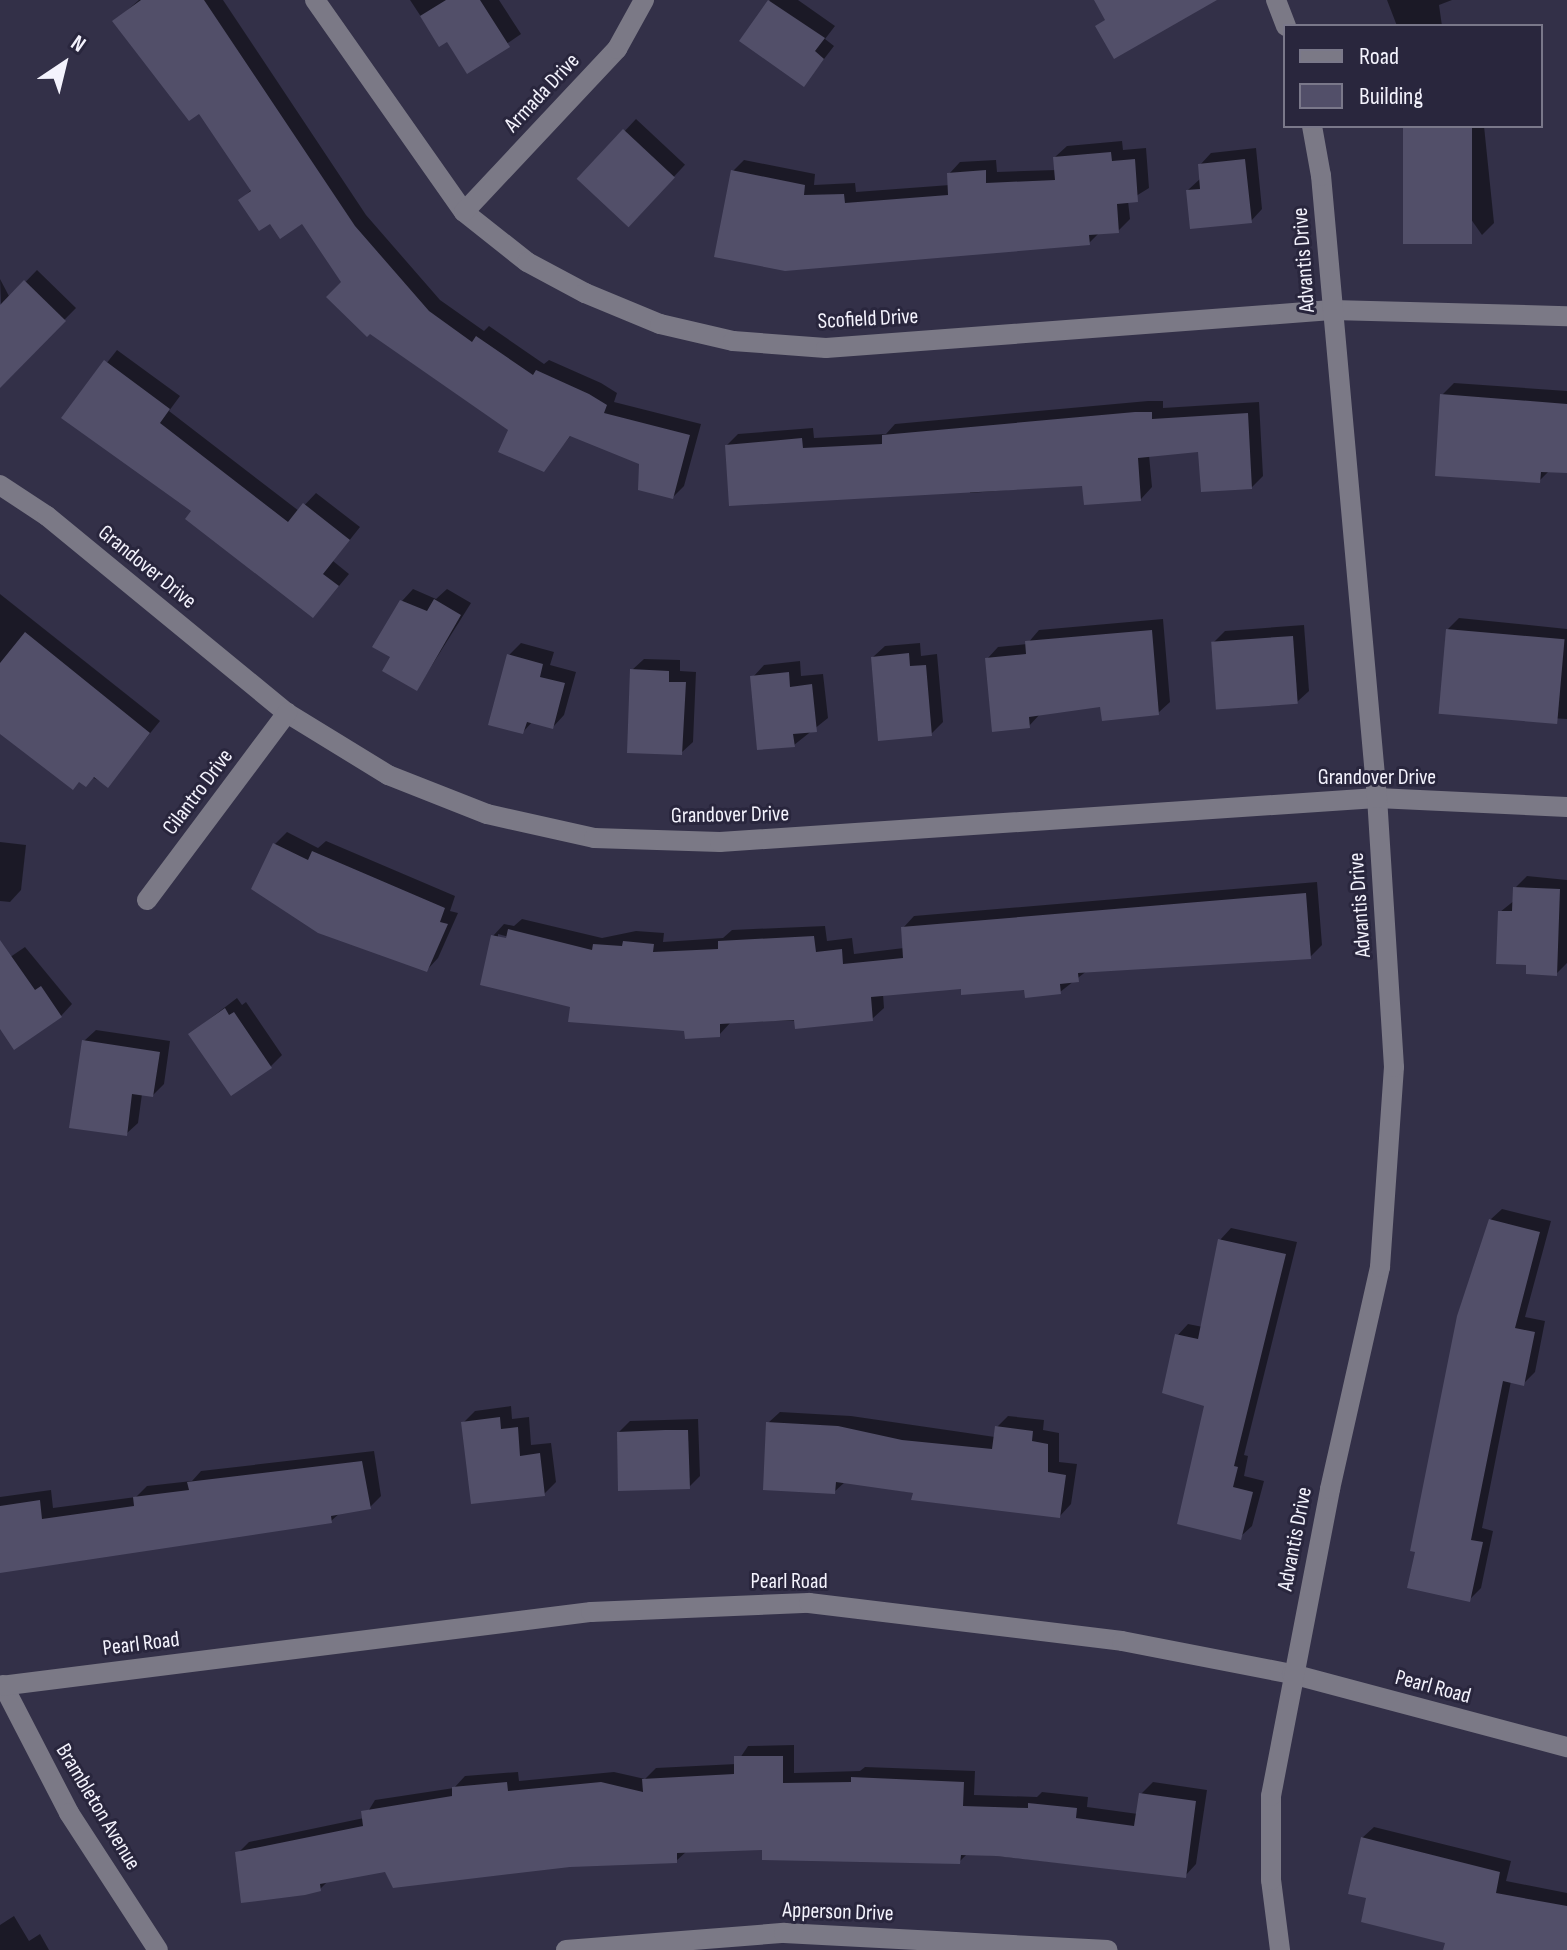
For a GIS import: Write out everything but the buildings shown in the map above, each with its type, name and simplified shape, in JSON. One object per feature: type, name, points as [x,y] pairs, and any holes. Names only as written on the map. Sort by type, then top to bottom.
[{"type":"street","name":"Scofield Drive","points":[[315,0],[464,212],[527,262],[585,293],[660,324],[733,341],[826,348],[1332,310],[1567,316]]},
{"type":"street","name":"Armada Drive","points":[[464,212],[617,49],[644,0]]},
{"type":"street","points":[[1276,0],[1285,24]]},
{"type":"street","name":"Advantis Drive","points":[[1280,1950],[1271,1880],[1271,1796],[1292,1674],[1380,1267],[1392,1155],[1394,1067],[1377,798],[1312,128]]},
{"type":"street","name":"Grandover Drive","points":[[0,485],[47,516],[287,713],[388,775],[487,814],[594,838],[720,842],[1377,798],[1567,807]]},
{"type":"street","name":"Cilantro Drive","points":[[147,900],[287,713]]},
{"type":"street","name":"Pearl Road","points":[[2,1686],[591,1612],[809,1603],[1122,1641],[1292,1674],[1567,1747]]},
{"type":"street","name":"Brambleton Avenue","points":[[2,1686],[69,1813],[158,1950]]},
{"type":"street","name":"Apperson Drive","points":[[566,1950],[784,1933],[1108,1950]]}]
